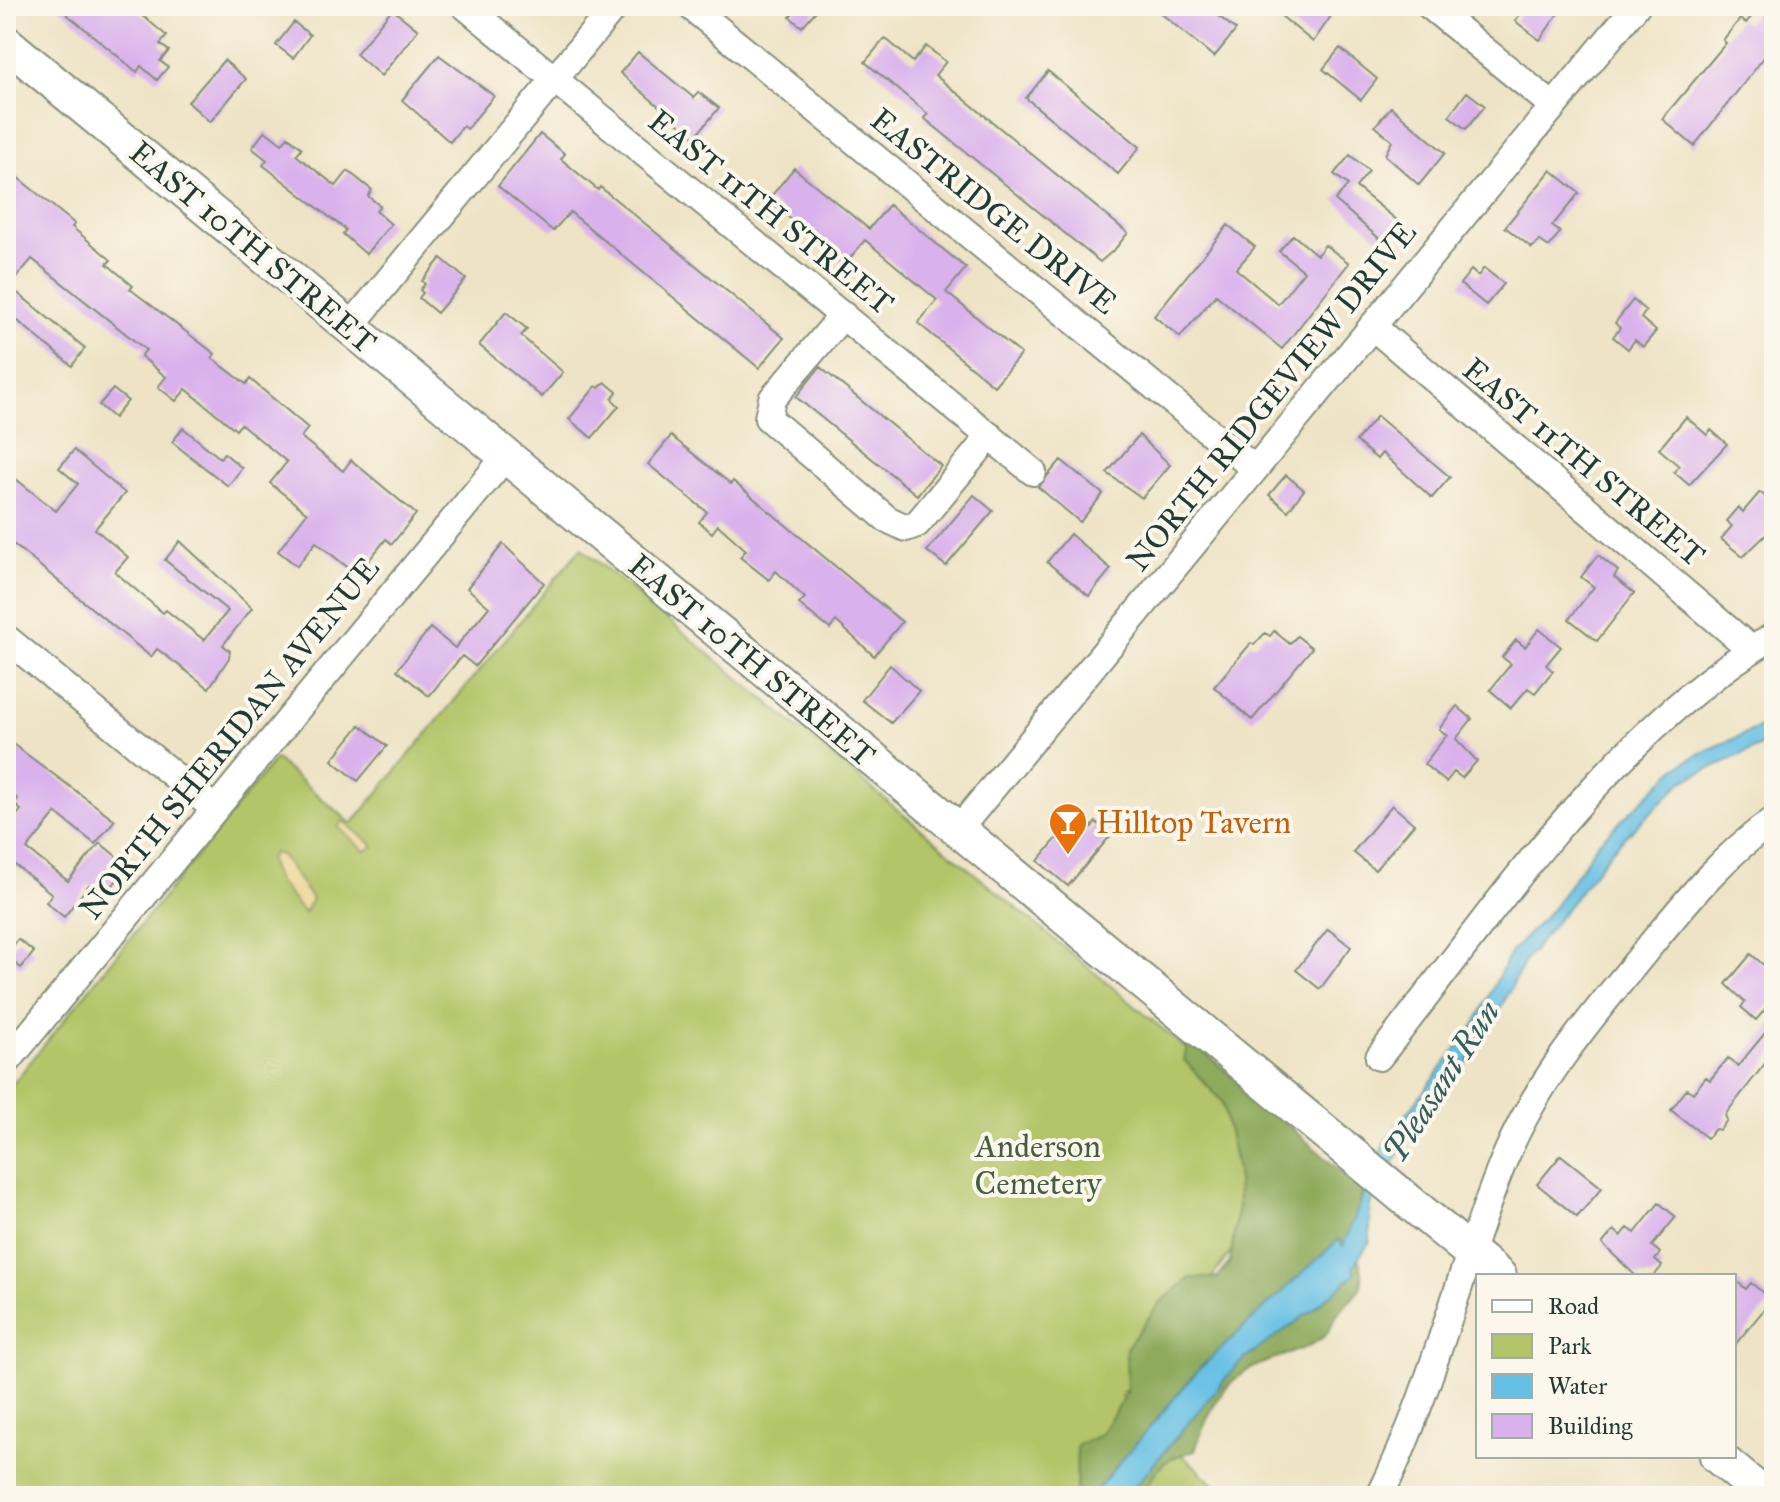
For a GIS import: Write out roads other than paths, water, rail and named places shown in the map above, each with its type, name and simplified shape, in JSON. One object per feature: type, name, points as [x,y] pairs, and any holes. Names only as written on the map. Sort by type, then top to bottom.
[{"type":"main road","name":"EAST 10TH STREET","points":[[6,43],[1497,1274]]},
{"type":"main road","points":[[1719,1458],[1765,1496]]},
{"type":"street","name":"EAST 11TH STREET","points":[[465,6],[1033,472]]},
{"type":"street","points":[[350,327],[615,6]]},
{"type":"street","name":"EASTRIDGE DRIVE","points":[[690,6],[1255,469]]},
{"type":"street","points":[[1430,6],[1553,106]]},
{"type":"street","name":"NORTH RIDGEVIEW DRIVE","points":[[958,830],[1636,6]]},
{"type":"street","points":[[843,315],[772,399],[768,418],[887,519],[906,528],[917,524],[990,436]]},
{"type":"street","name":"EAST 11TH STREET","points":[[1372,326],[1763,643]]},
{"type":"street","name":"NORTH SHERIDAN AVENUE","points":[[6,1063],[506,456]]},
{"type":"street","points":[[6,638],[215,809]]},
{"type":"street","points":[[1379,1057],[1607,775],[1678,707],[1763,643]]},
{"type":"street","points":[[1380,1496],[1473,1254],[1509,1150],[1561,1056],[1700,884],[1743,843],[1774,820]]},
{"type":"water","name":"Pleasant Run","points":[[1774,721],[1774,740],[1684,780],[1614,848],[1525,961],[1487,1034],[1400,1152],[1370,1205],[1370,1241],[1353,1266],[1356,1273],[1311,1311],[1238,1364],[1127,1496],[1091,1496],[1200,1368],[1339,1239],[1343,1246],[1385,1142],[1474,1026],[1510,953],[1553,908],[1598,843],[1676,768],[1699,754]]},
{"type":"place","name":"Hilltop Tavern","points":[[1068,856]]},
{"type":"park label","name":"Anderson Cemetery","points":[[1038,1164]]}]
